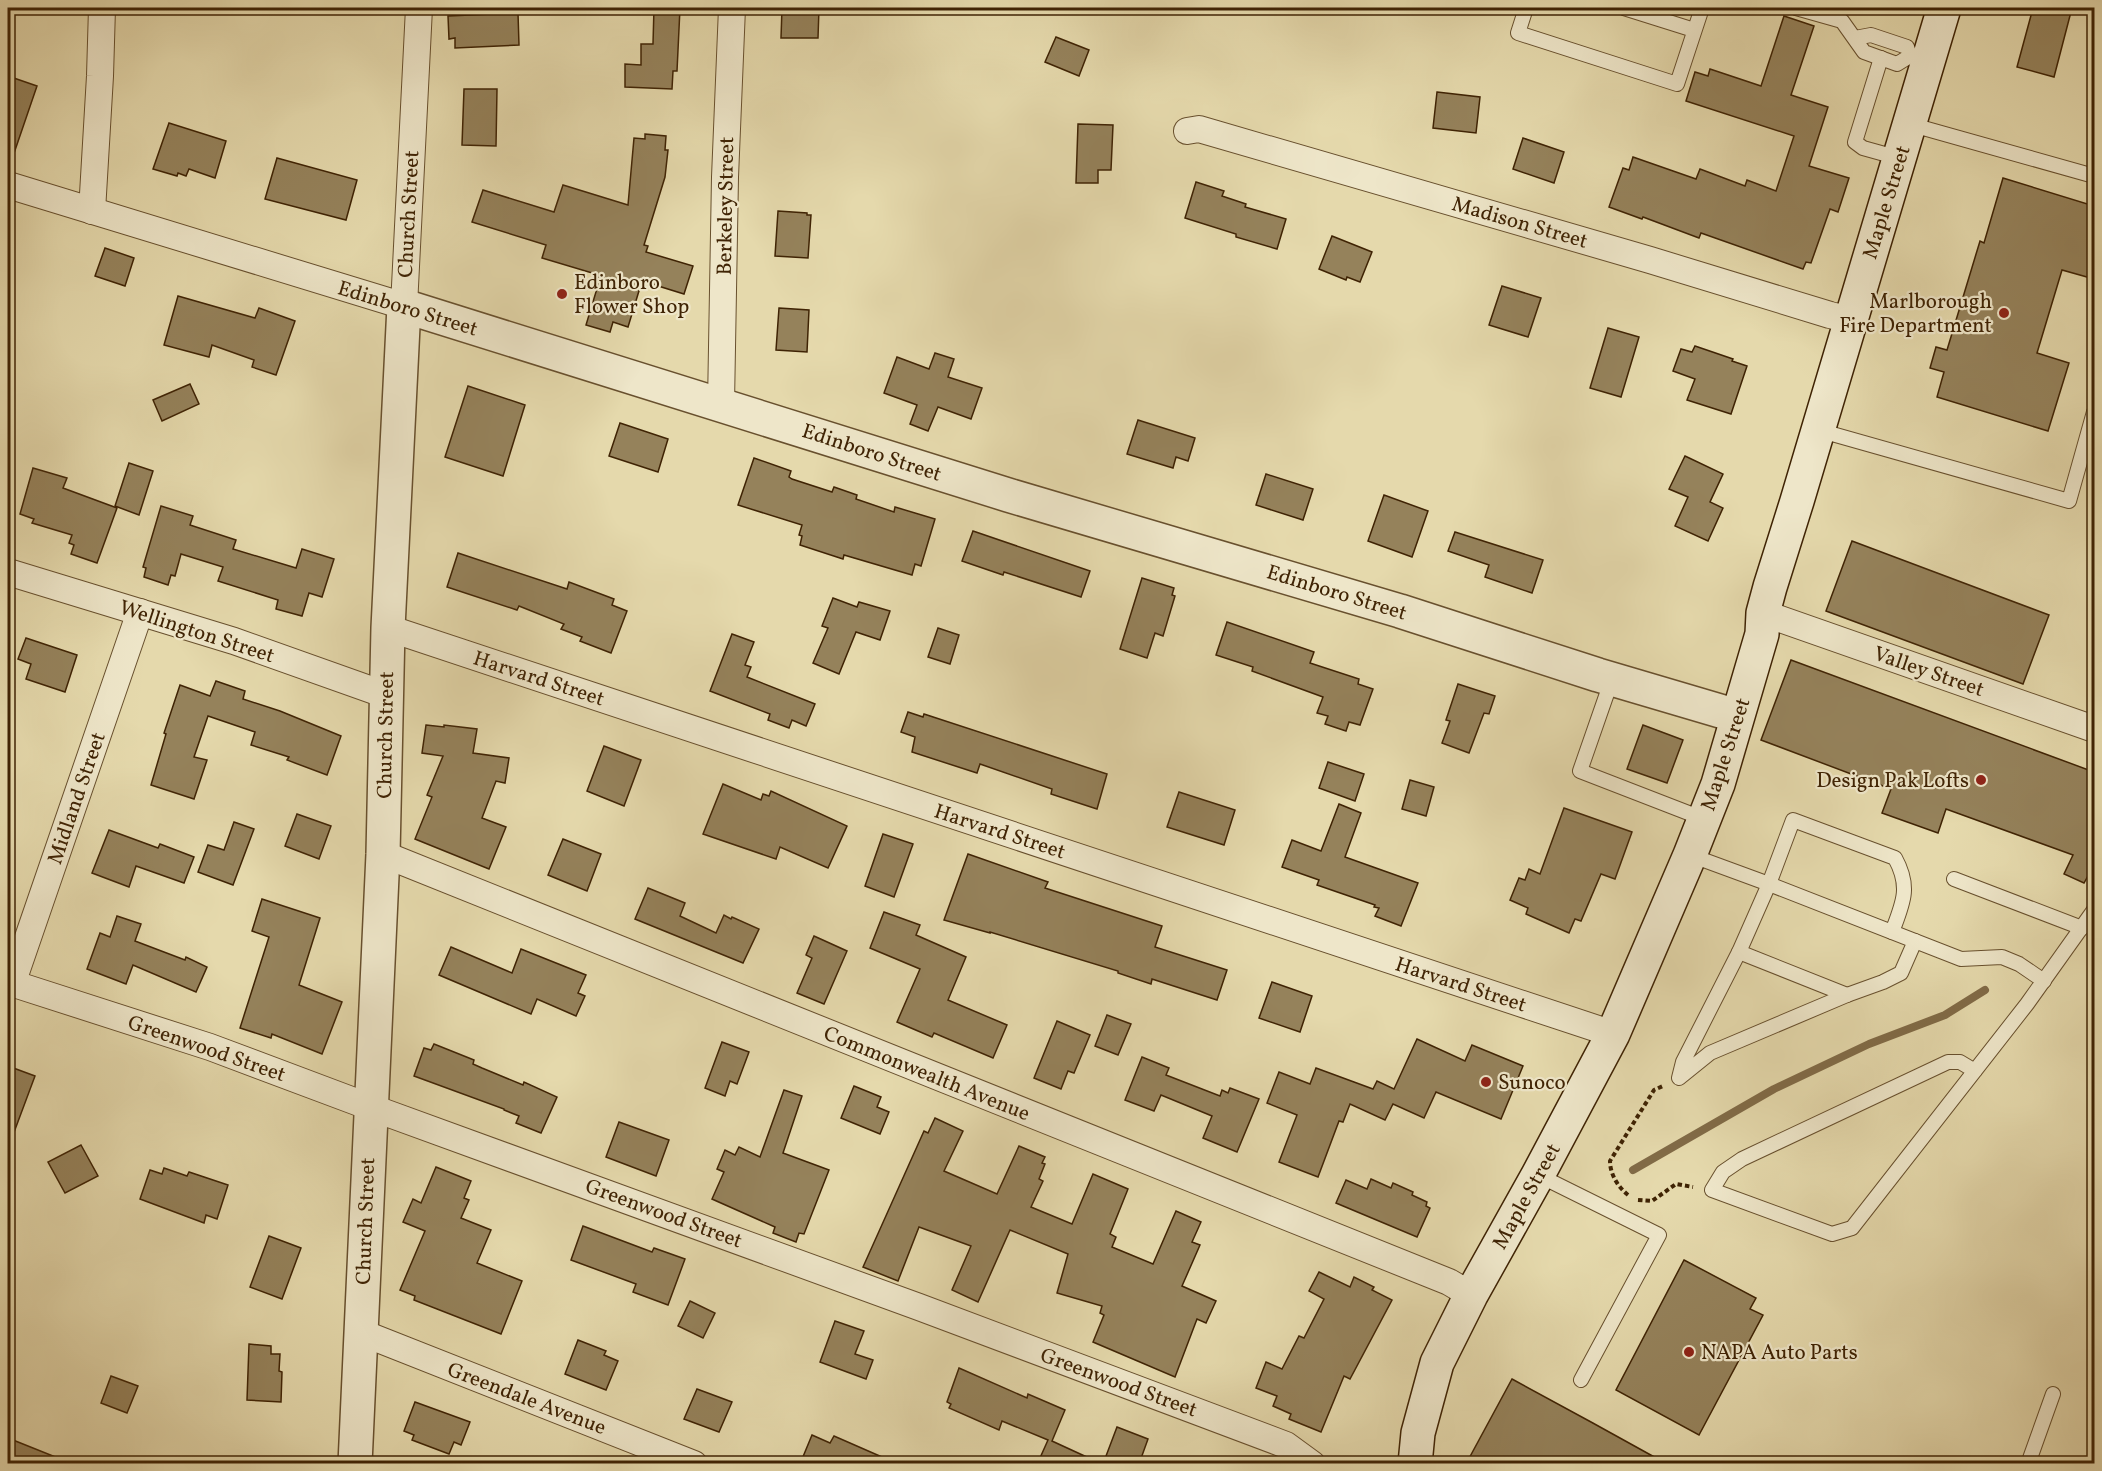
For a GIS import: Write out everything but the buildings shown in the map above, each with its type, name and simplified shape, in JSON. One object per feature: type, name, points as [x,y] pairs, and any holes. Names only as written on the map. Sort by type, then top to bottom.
[{"type":"street","points":[[92,211],[102,8]]},
{"type":"street","name":"Church Street","points":[[355,1464],[382,854],[388,628],[419,8]]},
{"type":"street","name":"Berkeley Street","points":[[721,404],[725,177],[732,8]]},
{"type":"street","name":"Maple Street","points":[[1414,1464],[1418,1433],[1437,1363],[1470,1295],[1538,1175],[1613,1034],[1718,784],[1762,634],[1763,613],[1909,124],[1919,58],[1944,8]]},
{"type":"street","name":"Madison Street","points":[[1188,131],[1199,129],[1851,320]]},
{"type":"street","name":"Edinboro Street","points":[[8,185],[721,404],[1008,495],[1400,611],[1612,679],[1737,716]]},
{"type":"street","name":"Wellington Street","points":[[8,572],[234,641],[386,695]]},
{"type":"street","name":"Midland Street","points":[[10,983],[140,612]]},
{"type":"street","name":"Valley Street","points":[[1763,613],[2094,729]]},
{"type":"street","name":"Harvard Street","points":[[388,628],[1613,1034]]},
{"type":"street","name":"Commonwealth Avenue","points":[[382,854],[1449,1282],[1470,1295]]},
{"type":"street","name":"Greenwood Street","points":[[10,983],[210,1047],[908,1303],[1286,1445],[1312,1464]]},
{"type":"street","name":"Greendale Avenue","points":[[360,1332],[694,1464]]},
{"type":"lane","points":[[1526,8],[1518,33],[1677,84],[1702,8]]},
{"type":"lane","points":[[1624,8],[1694,30]]},
{"type":"lane","points":[[1796,8],[1842,21],[1864,52],[1897,64],[1919,58]]},
{"type":"lane","points":[[1855,38],[1871,35],[1907,47],[1919,58]]},
{"type":"lane","points":[[1881,58],[1856,142],[1863,148],[1899,158]]},
{"type":"lane","points":[[1909,124],[2094,176]]},
{"type":"lane","points":[[1818,430],[2069,501],[2094,412]]},
{"type":"lane","points":[[1612,679],[1580,771],[1704,819]]},
{"type":"lane","points":[[1679,1078],[1683,1062],[1739,952],[1794,820],[1895,858],[1903,873],[1905,891],[1892,932]]},
{"type":"lane","points":[[1690,855],[1961,959],[2002,957],[2019,964],[2044,981]]},
{"type":"lane","points":[[1954,879],[2082,928]]},
{"type":"lane","points":[[1975,1071],[1960,1062],[1948,1062],[1742,1159],[1723,1172],[1712,1190],[1832,1234],[1852,1228],[1975,1071],[2044,981],[2094,910]]},
{"type":"lane","points":[[1679,1078],[1710,1053],[1901,973],[1915,941]]},
{"type":"lane","points":[[1739,952],[1847,995]]},
{"type":"lane","points":[[1538,1175],[1659,1235],[1581,1380]]},
{"type":"lane","points":[[2028,1464],[2053,1394]]},
{"type":"path","points":[[1679,1078],[1654,1090],[1616,1149],[1610,1161],[1610,1168],[1626,1194],[1640,1201],[1652,1201],[1676,1184],[1712,1190]]},
{"type":"waterway","points":[[1633,1170],[1774,1089],[1869,1044],[1945,1015],[1985,990]]},
{"type":"place","name":"Edinboro Flower Shop","points":[[562,294]]},
{"type":"place","name":"Marlborough Fire Department","points":[[2004,313]]},
{"type":"place","name":"Design Pak Lofts","points":[[1981,780]]},
{"type":"place","name":"Sunoco","points":[[1486,1082]]},
{"type":"place","name":"NAPA Auto Parts","points":[[1689,1352]]}]
